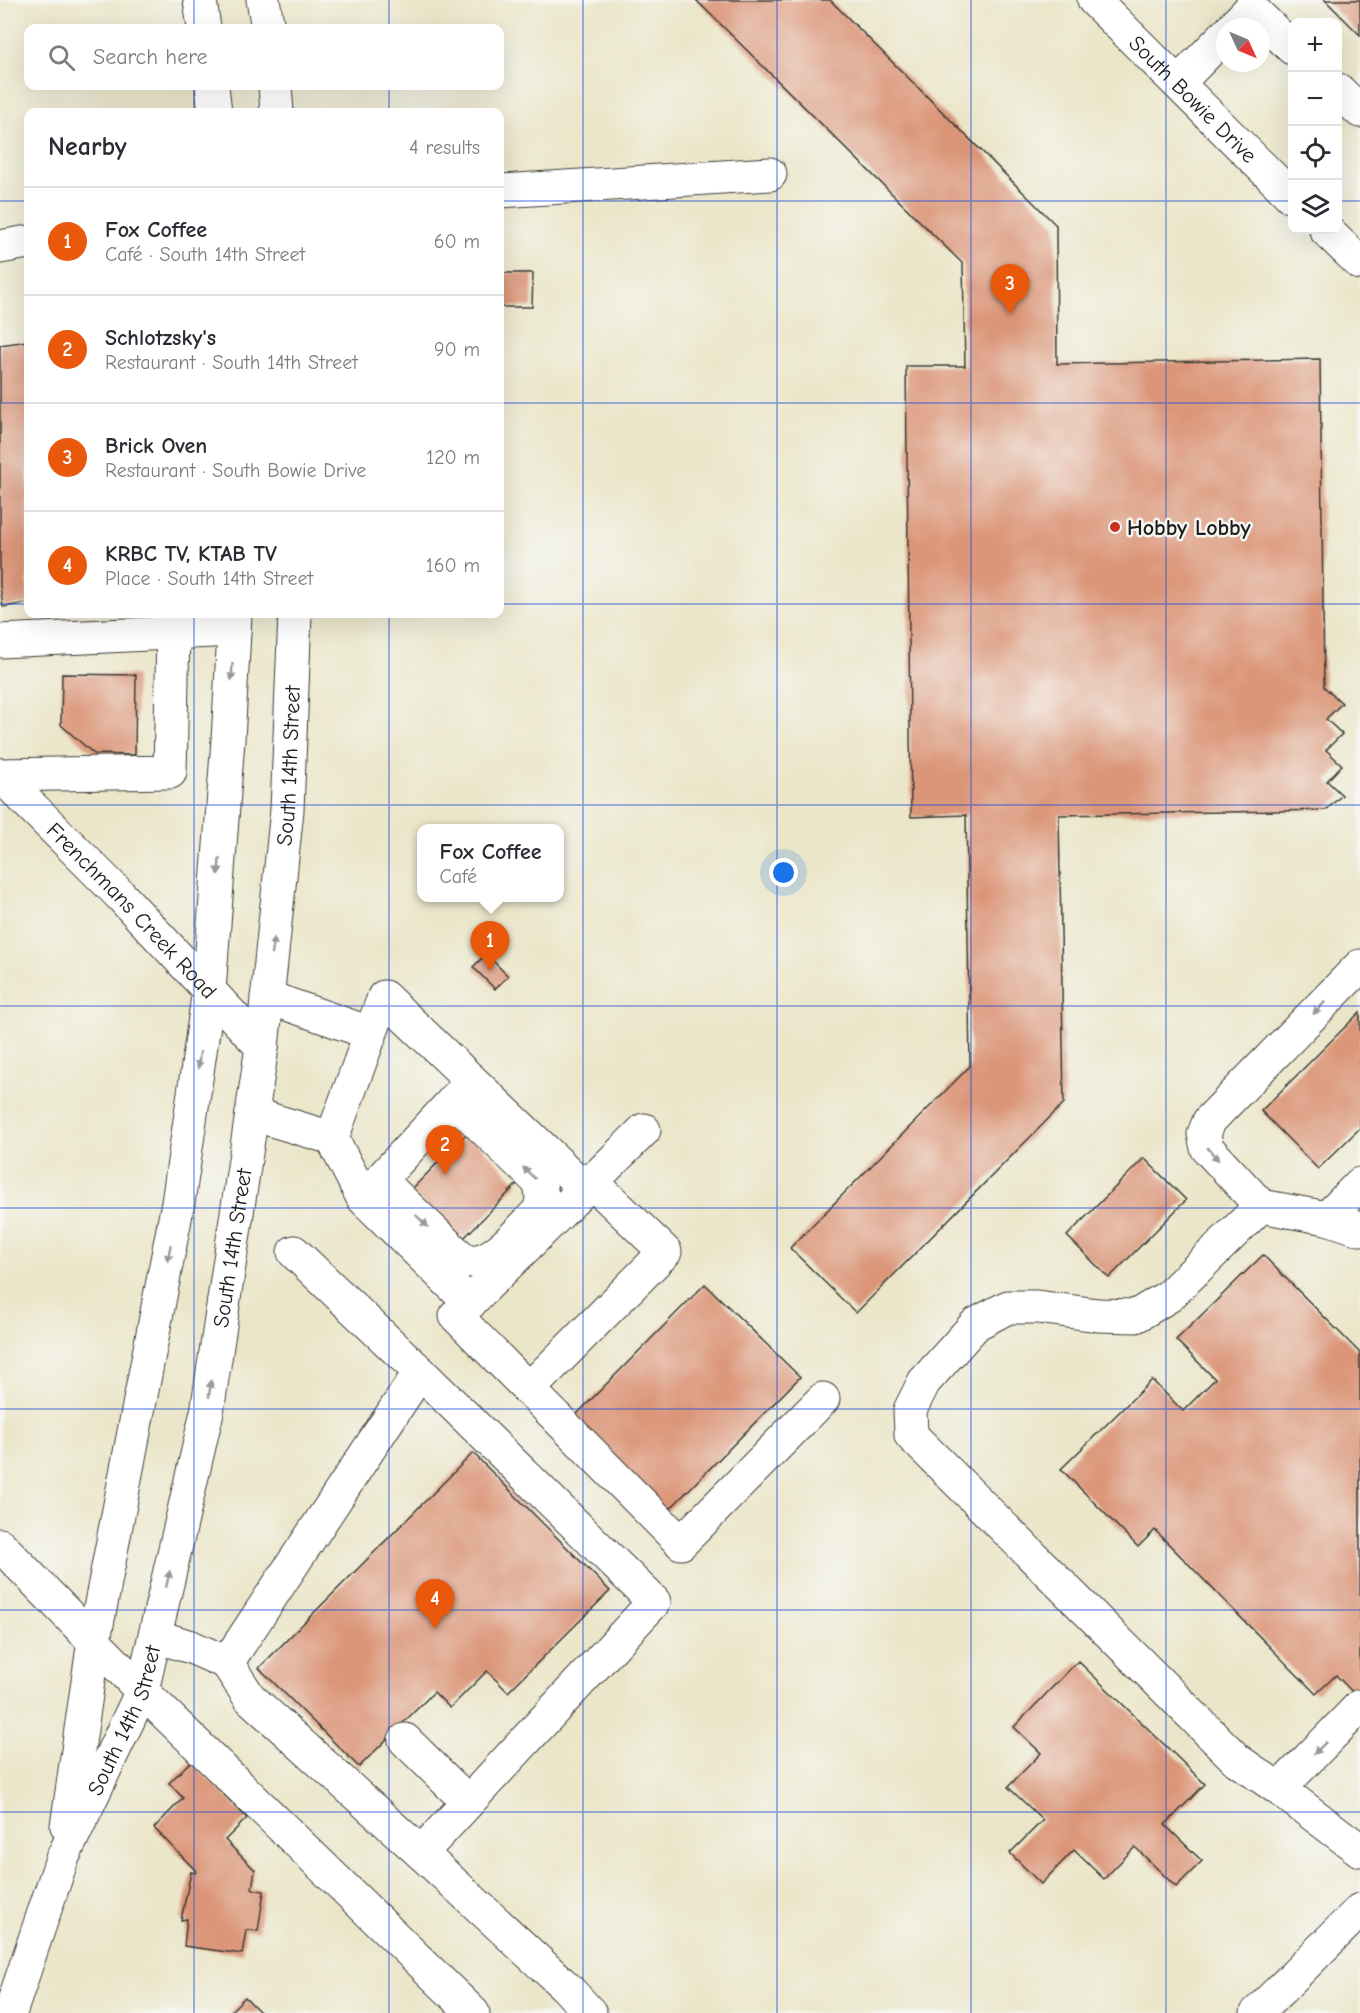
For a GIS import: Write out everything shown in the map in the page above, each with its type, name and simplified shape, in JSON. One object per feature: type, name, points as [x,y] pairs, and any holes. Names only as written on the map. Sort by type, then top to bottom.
[{"type":"main road","points":[[200,0],[203,24]]},
{"type":"main road","points":[[263,0],[267,24]]},
{"type":"main road","name":"South Bowie Drive","points":[[1094,0],[1288,192]]},
{"type":"main road","points":[[1248,12],[1288,44]]},
{"type":"main road","points":[[1178,83],[1216,44]]},
{"type":"main road","points":[[212,90],[215,108]]},
{"type":"main road","points":[[275,90],[277,108]]},
{"type":"main road","points":[[1342,94],[1360,111]]},
{"type":"main road","points":[[504,190],[770,174]]},
{"type":"main road","points":[[1330,234],[1360,263]]},
{"type":"main road","points":[[0,247],[24,243]]},
{"type":"main road","name":"South 14th Street","points":[[10,2013],[62,1859],[142,1691],[207,1412],[262,1047],[287,810],[295,618]]},
{"type":"main road","points":[[0,641],[172,623],[235,622]]},
{"type":"main road","name":"South 14th Street","points":[[62,1859],[94,1640],[178,1203],[209,990],[235,622]]},
{"type":"main road","points":[[0,775],[170,772],[172,623]]},
{"type":"main road","name":"Frenchmans Creek Road","points":[[0,775],[120,895],[262,1047]]},
{"type":"main road","points":[[1360,966],[1209,1121],[1204,1134],[1207,1148],[1261,1206],[1327,1218],[1360,1229]]},
{"type":"main road","points":[[267,997],[370,1033]]},
{"type":"main road","points":[[332,1138],[384,997],[538,1182],[543,1192],[543,1201],[539,1211],[492,1257],[477,1261],[466,1260],[371,1189]]},
{"type":"main road","points":[[463,1090],[574,1178],[592,1182],[665,1252],[528,1390]]},
{"type":"main road","points":[[371,1189],[463,1090]]},
{"type":"main road","points":[[252,1114],[332,1138],[371,1189],[470,1303]]},
{"type":"main road","points":[[644,1130],[456,1316],[681,1544],[823,1399]]},
{"type":"main road","points":[[1327,1218],[1360,1184]]},
{"type":"main road","points":[[1261,1206],[1169,1296],[1136,1316],[1098,1315],[1037,1306],[1008,1307],[976,1324],[924,1382],[910,1410],[910,1435],[1237,1760],[1360,1850]]},
{"type":"main road","points":[[294,1252],[654,1602],[421,1853]]},
{"type":"main road","points":[[227,1663],[420,1372]]},
{"type":"main road","points":[[0,1545],[142,1691],[473,2013]]},
{"type":"main road","points":[[155,1636],[191,1647],[227,1663],[250,1698],[566,1987],[587,2012]]},
{"type":"main road","points":[[1279,1789],[1360,1706]]},
{"type":"main road","points":[[405,1740],[468,1802]]},
{"type":"main road","points":[[1257,2013],[1360,1910]]},
{"type":"building","name":"Hobby Lobby","points":[[696,0],[830,0],[1056,225],[1057,364],[1320,359],[1324,687],[1342,703],[1326,719],[1342,734],[1326,750],[1342,765],[1327,781],[1342,795],[1326,810],[1059,815],[1064,1103],[856,1313],[790,1248],[970,1066],[966,815],[911,817],[906,366],[965,366],[963,264]]},
{"type":"building","points":[[1325,0],[1360,0],[1360,35]]},
{"type":"building","points":[[504,273],[533,273],[532,307],[504,307]]},
{"type":"building","points":[[24,342],[24,604],[3,607],[0,586],[0,345]]},
{"type":"building","points":[[62,674],[136,675],[135,755],[94,754],[61,725]]},
{"type":"building","points":[[486,954],[508,976],[495,989],[473,967]]},
{"type":"building","points":[[1360,1012],[1360,1128],[1318,1169],[1261,1111]]},
{"type":"building","points":[[467,1133],[518,1183],[461,1241],[410,1191]]},
{"type":"building","points":[[1144,1158],[1186,1200],[1109,1278],[1067,1236]]},
{"type":"building","points":[[1263,1255],[1360,1353],[1360,1700],[1336,1675],[1316,1694],[1155,1530],[1138,1547],[1061,1469],[1152,1380],[1183,1411],[1215,1379],[1176,1340]]},
{"type":"building","points":[[705,1284],[800,1377],[665,1514],[571,1420]]},
{"type":"building","points":[[473,1453],[610,1591],[508,1692],[487,1671],[450,1708],[434,1692],[359,1767],[259,1668]]},
{"type":"building","points":[[1078,1661],[1205,1784],[1165,1825],[1202,1861],[1176,1887],[1135,1847],[1104,1879],[1074,1850],[1041,1884],[1010,1853],[1043,1820],[1008,1787],[1041,1753],[1014,1727]]},
{"type":"building","points":[[191,1761],[247,1818],[225,1840],[255,1870],[252,1889],[264,1891],[258,1931],[246,1930],[242,1954],[184,1946],[187,1919],[181,1920],[191,1872],[196,1871],[154,1828],[183,1798],[169,1783]]},
{"type":"building","points":[[245,1997],[261,2013],[229,2013]]},
{"type":"place","name":"Brick Oven","points":[[1010,314]]},
{"type":"place","name":"Hobby Lobby","points":[[1115,527]]},
{"type":"place","name":"Fox Coffee","points":[[490,971]]},
{"type":"place","name":"Schlotzsky's","points":[[445,1175]]},
{"type":"place","name":"KRBC TV, KTAB TV","points":[[435,1629]]}]
